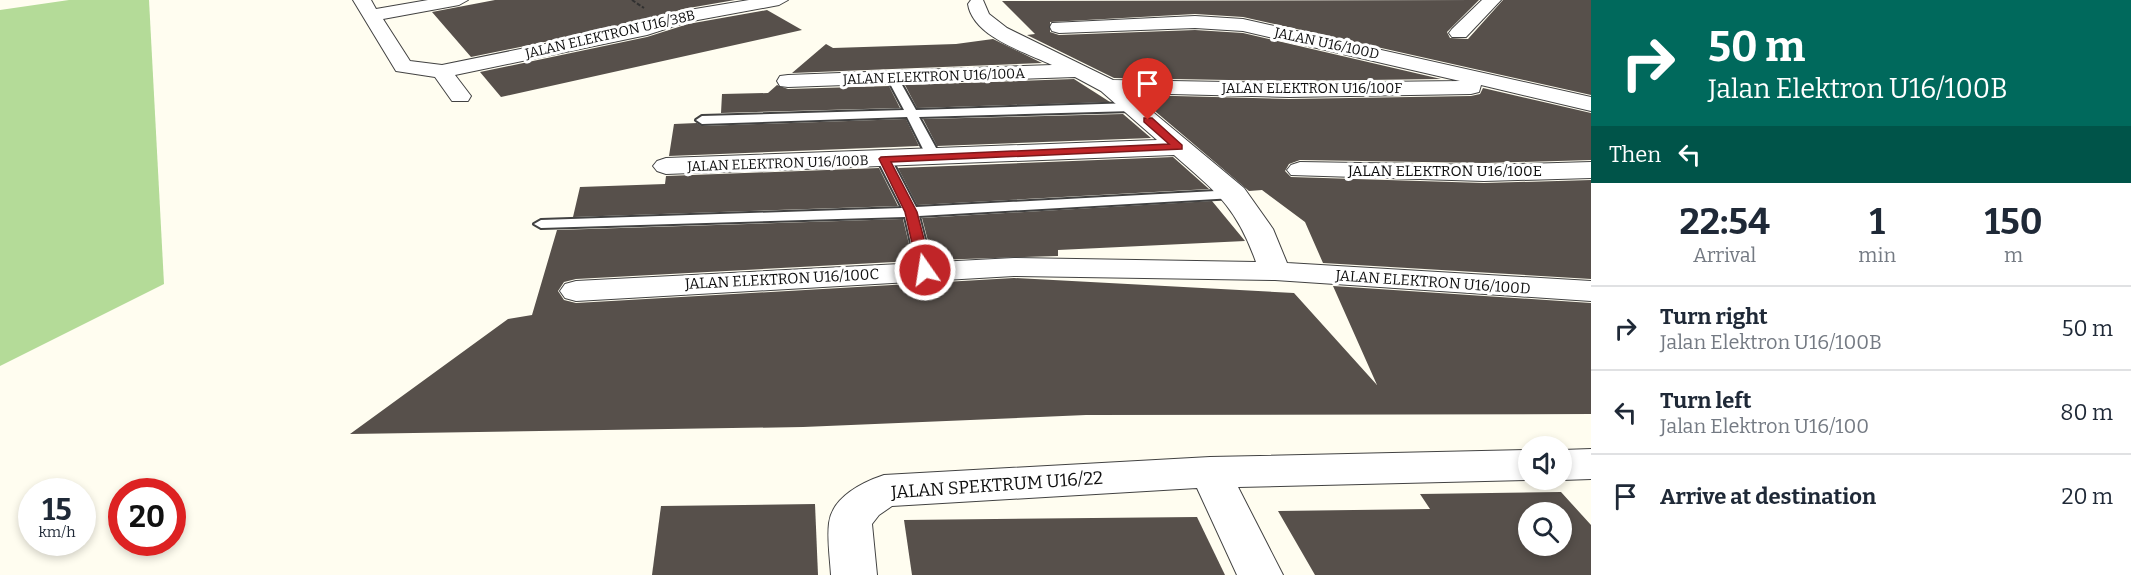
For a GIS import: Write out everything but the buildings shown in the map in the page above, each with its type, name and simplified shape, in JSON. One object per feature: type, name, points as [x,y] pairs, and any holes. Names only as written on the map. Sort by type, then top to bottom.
[{"type":"street","points":[[367,7],[459,0]]},
{"type":"street","name":"JALAN ELEKTRON U16/38B","points":[[367,7],[403,67],[442,71],[647,29],[683,17],[779,0]]},
{"type":"street","points":[[1459,33],[1492,0]]},
{"type":"street","points":[[977,1],[978,11],[986,23],[1109,86],[1234,194],[1259,229],[1275,271]]},
{"type":"street","name":"JALAN U16/100D","points":[[1059,27],[1195,22],[1243,25],[1591,104]]},
{"type":"street","points":[[442,71],[460,96]]},
{"type":"street","name":"JALAN ELEKTRON U16/100A","points":[[788,81],[1079,71]]},
{"type":"street","name":"JALAN ELEKTRON U16/100F","points":[[1109,86],[1289,90],[1515,85]]},
{"type":"street","name":"JALAN ELEKTRON U16/100B","points":[[666,166],[1178,147]]},
{"type":"street","name":"JALAN ELEKTRON U16/100E","points":[[1300,170],[1484,173],[1591,170]]},
{"type":"street","name":"JALAN ELEKTRON U16/100C","points":[[576,291],[925,270],[1014,267],[1275,271]]},
{"type":"street","name":"JALAN ELEKTRON U16/100D","points":[[1275,271],[1591,291]]},
{"type":"street","name":"JALAN SPEKTRUM U16/22","points":[[854,575],[849,521],[864,503],[884,491],[1210,472],[1518,465]]},
{"type":"street","points":[[1210,472],[1260,575]]},
{"type":"lane","points":[[893,78],[934,157]]},
{"type":"lane","points":[[702,120],[1133,107]]},
{"type":"lane","points":[[884,159],[911,212],[925,270]]},
{"type":"lane","points":[[541,224],[911,212],[1234,194]]},
{"type":"green space","points":[[69,0],[149,0],[164,284],[0,366],[0,10]]},
{"type":"route","points":[[925,270],[911,212],[884,159],[1178,147],[1148,120]]}]
